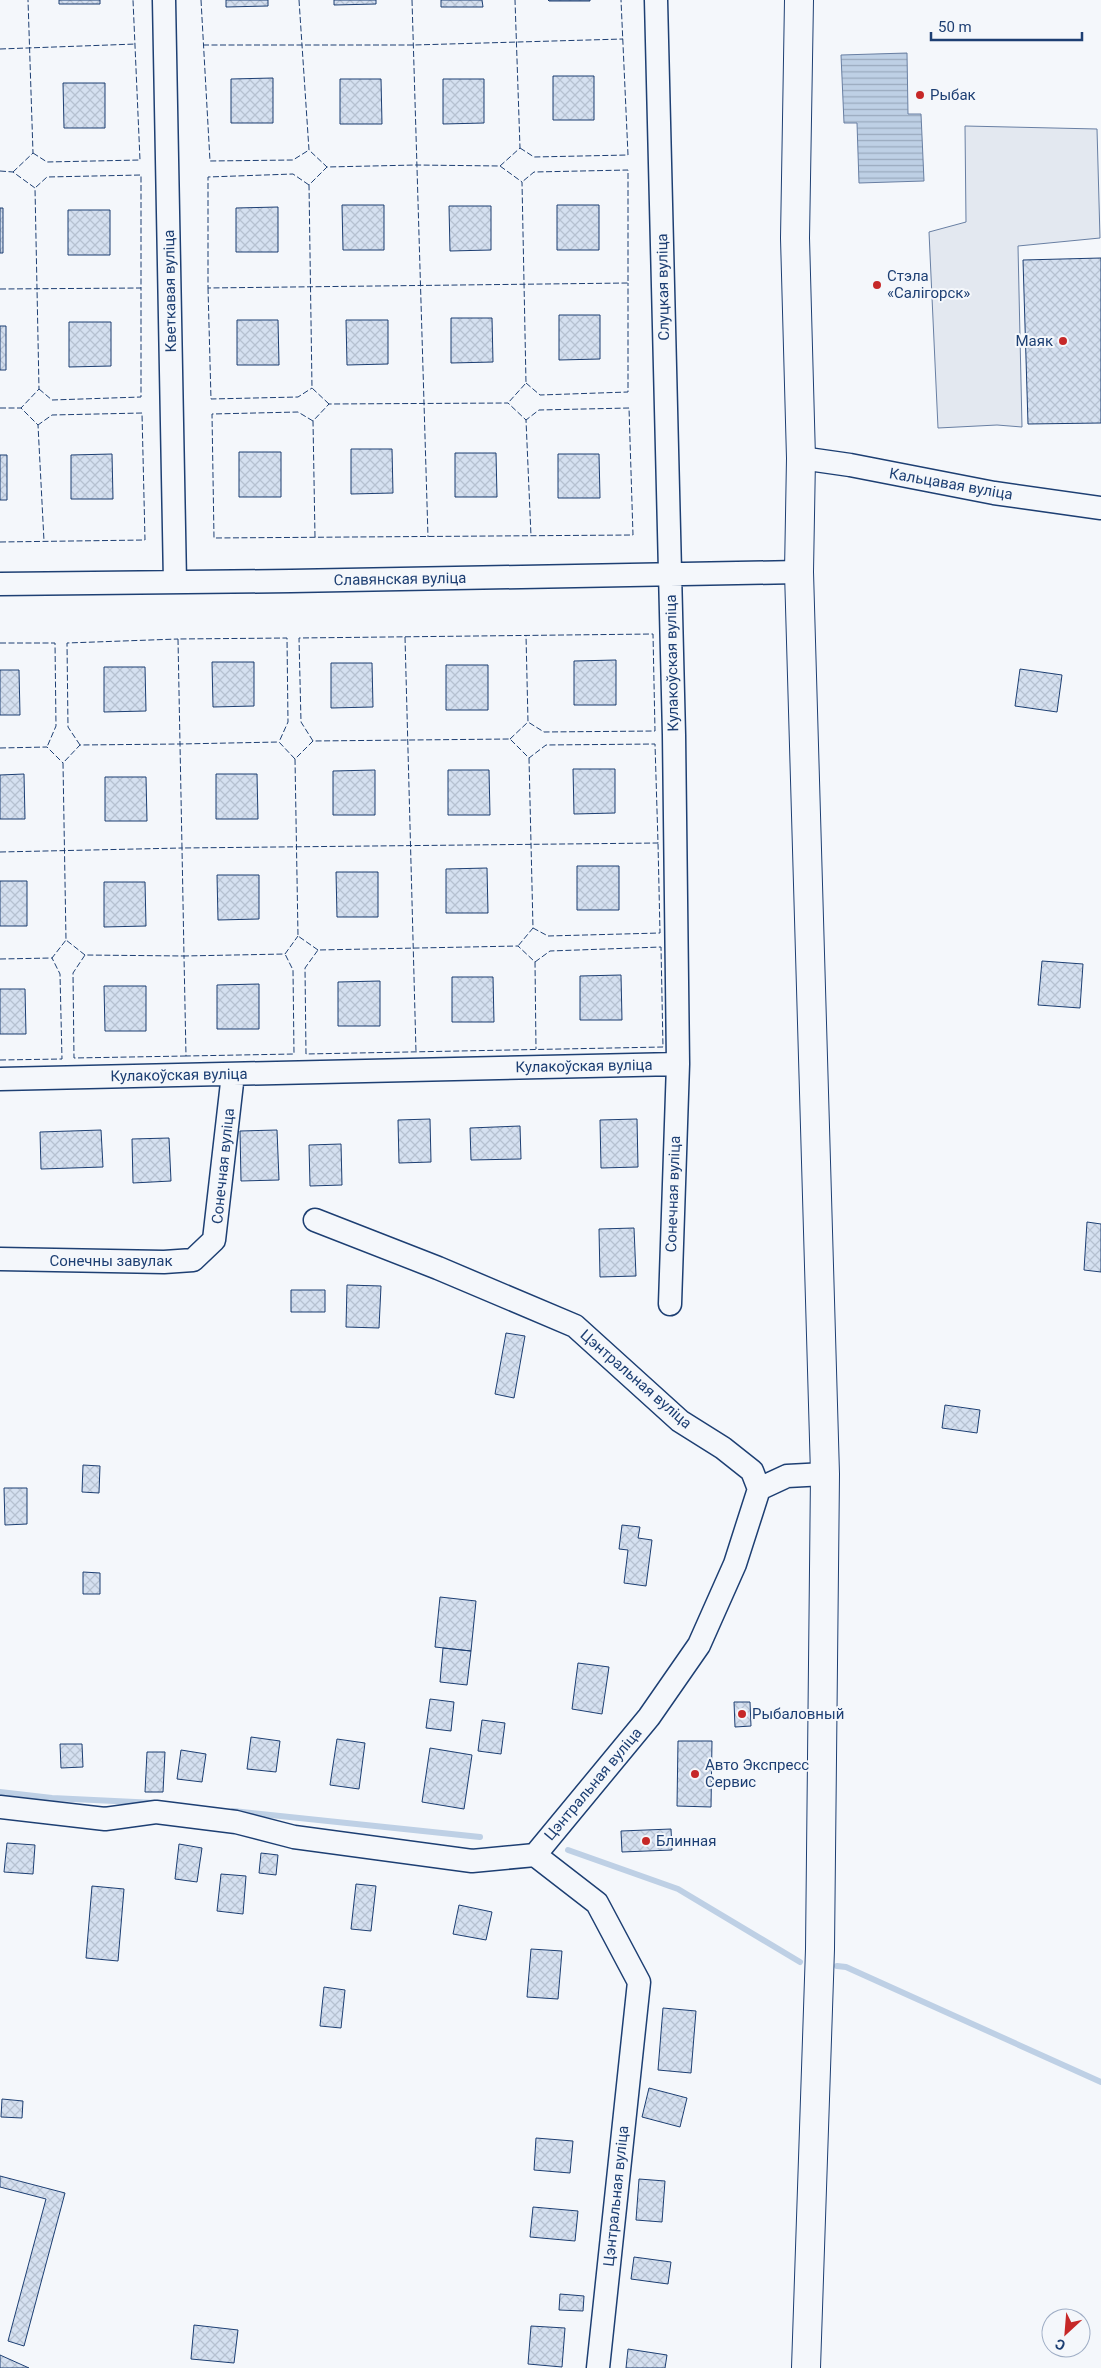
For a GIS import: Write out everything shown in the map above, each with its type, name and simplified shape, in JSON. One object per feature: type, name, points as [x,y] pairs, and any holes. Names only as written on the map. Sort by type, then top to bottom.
[{"type":"main road","points":[[799,0],[795,238],[801,458],[800,572],[825,1474],[820,1949],[806,2368]]},
{"type":"street","name":"Кветкавая вуліца","points":[[164,0],[175,582]]},
{"type":"street","name":"Слуцкая вуліца","points":[[656,0],[670,574]]},
{"type":"street","name":"Кальцавая вуліца","points":[[801,458],[850,465],[994,492],[1101,508]]},
{"type":"street","name":"Славянская вуліца","points":[[0,584],[800,572]]},
{"type":"street","name":"Кулакоўская вуліца","points":[[0,1078],[232,1083],[678,1074],[670,574]]},
{"type":"street","name":"Сонечная вуліца","points":[[670,1304],[678,1074]]},
{"type":"street","name":"Сонечная вуліца","points":[[214,1240],[232,1083]]},
{"type":"street","name":"Цэнтральная вуліца","points":[[316,1220],[438,1268],[575,1326],[680,1421],[723,1448],[752,1471],[759,1489],[736,1564],[699,1645],[649,1717],[535,1855]]},
{"type":"street","name":"Сонечны завулак","points":[[0,1259],[164,1262],[193,1260],[214,1240]]},
{"type":"street","points":[[759,1489],[788,1476],[825,1474]]},
{"type":"street","name":"Цэнтральная вуліца","points":[[0,1807],[105,1819],[156,1812],[236,1822],[294,1836],[472,1861],[535,1855],[597,1903],[639,1982],[598,2368]]},
{"type":"shaded area","points":[[965,126],[1097,129],[1100,238],[1018,246],[1022,427],[997,425],[938,428],[929,232],[966,222]]},
{"type":"water","points":[[907,53],[908,114],[921,114],[924,181],[859,183],[857,123],[844,123],[841,55]]},
{"type":"building","points":[[59,0],[100,0],[100,4],[59,4]]},
{"type":"building","points":[[226,0],[268,0],[268,6],[226,7]]},
{"type":"building","points":[[334,0],[376,0],[376,4],[334,5]]},
{"type":"building","points":[[441,0],[482,0],[483,7],[441,7]]},
{"type":"building","points":[[590,0],[590,1],[549,1]]},
{"type":"building","points":[[553,76],[594,76],[594,120],[553,120]]},
{"type":"building","points":[[273,78],[273,123],[231,123],[231,79]]},
{"type":"building","points":[[340,79],[381,79],[382,124],[340,124]]},
{"type":"building","points":[[443,79],[484,79],[484,123],[443,124]]},
{"type":"building","points":[[63,83],[105,83],[105,128],[64,128]]},
{"type":"building","points":[[342,205],[384,205],[384,250],[343,250]]},
{"type":"building","points":[[557,205],[599,205],[599,250],[557,250]]},
{"type":"building","points":[[449,206],[491,206],[491,250],[450,251]]},
{"type":"building","points":[[278,207],[278,252],[236,252],[236,208]]},
{"type":"building","points":[[0,208],[3,208],[3,253],[0,253]]},
{"type":"building","points":[[68,210],[110,210],[110,255],[68,255]]},
{"type":"building","name":"Маяк","points":[[1101,258],[1101,423],[1028,424],[1023,260]]},
{"type":"building","points":[[559,315],[600,315],[600,359],[559,360]]},
{"type":"building","points":[[451,318],[492,318],[493,362],[451,363]]},
{"type":"building","points":[[237,320],[278,320],[279,365],[237,365]]},
{"type":"building","points":[[346,320],[388,320],[388,364],[347,365]]},
{"type":"building","points":[[69,322],[111,322],[111,366],[69,367]]},
{"type":"building","points":[[0,326],[6,326],[6,370],[0,370]]},
{"type":"building","points":[[351,449],[392,449],[393,493],[351,494]]},
{"type":"building","points":[[239,452],[281,452],[281,497],[239,497]]},
{"type":"building","points":[[455,453],[496,453],[497,497],[455,497]]},
{"type":"building","points":[[112,454],[113,499],[71,499],[71,455]]},
{"type":"building","points":[[558,454],[599,454],[600,498],[558,498]]},
{"type":"building","points":[[0,455],[7,455],[7,500],[0,500]]},
{"type":"building","points":[[616,660],[616,705],[574,705],[574,661]]},
{"type":"building","points":[[212,662],[254,662],[254,706],[213,707]]},
{"type":"building","points":[[331,663],[372,663],[373,707],[331,708]]},
{"type":"building","points":[[446,665],[488,665],[488,710],[446,710]]},
{"type":"building","points":[[104,667],[145,667],[146,711],[104,712]]},
{"type":"building","points":[[1020,669],[1062,675],[1057,712],[1015,706]]},
{"type":"building","points":[[0,670],[19,670],[20,715],[0,715]]},
{"type":"building","points":[[573,769],[615,769],[615,813],[574,814]]},
{"type":"building","points":[[375,770],[375,815],[333,815],[333,771]]},
{"type":"building","points":[[448,770],[489,770],[490,815],[448,815]]},
{"type":"building","points":[[24,774],[25,819],[0,819],[0,775]]},
{"type":"building","points":[[216,774],[257,774],[258,819],[216,819]]},
{"type":"building","points":[[105,777],[146,777],[147,821],[105,821]]},
{"type":"building","points":[[577,866],[619,866],[619,910],[577,910]]},
{"type":"building","points":[[487,868],[488,913],[446,913],[446,869]]},
{"type":"building","points":[[336,872],[378,872],[378,917],[337,917]]},
{"type":"building","points":[[217,875],[259,875],[259,919],[218,920]]},
{"type":"building","points":[[0,881],[27,881],[27,926],[0,926]]},
{"type":"building","points":[[104,882],[145,882],[146,926],[104,927]]},
{"type":"building","points":[[1042,961],[1083,964],[1080,1008],[1038,1005]]},
{"type":"building","points":[[621,975],[622,1020],[580,1020],[580,976]]},
{"type":"building","points":[[452,977],[493,977],[494,1022],[452,1022]]},
{"type":"building","points":[[380,981],[380,1026],[338,1026],[338,982]]},
{"type":"building","points":[[259,984],[259,1029],[217,1029],[217,985]]},
{"type":"building","points":[[104,986],[146,986],[146,1031],[105,1031]]},
{"type":"building","points":[[0,989],[25,989],[26,1034],[0,1034]]},
{"type":"building","points":[[430,1119],[431,1162],[399,1163],[398,1120]]},
{"type":"building","points":[[637,1119],[638,1167],[601,1168],[600,1120]]},
{"type":"building","points":[[520,1126],[521,1159],[471,1160],[470,1128]]},
{"type":"building","points":[[101,1130],[103,1167],[41,1169],[40,1132]]},
{"type":"building","points":[[277,1130],[279,1180],[241,1181],[240,1131]]},
{"type":"building","points":[[169,1138],[171,1181],[133,1183],[132,1139]]},
{"type":"building","points":[[341,1144],[342,1185],[310,1186],[309,1145]]},
{"type":"building","points":[[1087,1222],[1101,1224],[1101,1272],[1084,1270]]},
{"type":"building","points":[[634,1228],[636,1276],[600,1277],[599,1229]]},
{"type":"building","points":[[347,1285],[381,1286],[379,1328],[346,1327]]},
{"type":"building","points":[[291,1290],[325,1290],[325,1312],[291,1312]]},
{"type":"building","points":[[506,1333],[525,1336],[514,1398],[495,1394]]},
{"type":"building","points":[[945,1405],[980,1410],[977,1433],[942,1428]]},
{"type":"building","points":[[83,1465],[100,1466],[99,1493],[82,1492]]},
{"type":"building","points":[[4,1488],[27,1488],[27,1524],[5,1525]]},
{"type":"building","points":[[622,1525],[640,1527],[638,1538],[652,1540],[646,1586],[624,1583],[628,1550],[619,1549]]},
{"type":"building","points":[[83,1572],[100,1573],[100,1594],[83,1594]]},
{"type":"building","points":[[440,1597],[476,1601],[471,1651],[435,1647]]},
{"type":"building","points":[[443,1648],[471,1651],[467,1685],[440,1682]]},
{"type":"building","points":[[578,1663],[609,1667],[602,1714],[572,1709]]},
{"type":"building","points":[[430,1699],[454,1702],[451,1731],[426,1728]]},
{"type":"building","name":"Рыбаловный","points":[[734,1702],[750,1702],[751,1726],[735,1727]]},
{"type":"building","points":[[482,1720],[505,1723],[501,1754],[478,1751]]},
{"type":"building","points":[[251,1737],[280,1741],[276,1772],[247,1769]]},
{"type":"building","points":[[337,1739],[365,1743],[359,1789],[330,1785]]},
{"type":"building","name":"Авто Экспресс Сервис","points":[[678,1741],[712,1741],[711,1807],[677,1806]]},
{"type":"building","points":[[60,1744],[82,1744],[83,1767],[61,1768]]},
{"type":"building","points":[[430,1748],[472,1755],[464,1809],[422,1802]]},
{"type":"building","points":[[181,1750],[206,1754],[202,1782],[177,1779]]},
{"type":"building","points":[[147,1752],[165,1752],[163,1792],[145,1792]]},
{"type":"building","name":"Блинная","points":[[671,1829],[672,1850],[622,1852],[621,1831]]},
{"type":"building","points":[[7,1843],[35,1845],[33,1874],[4,1872]]},
{"type":"building","points":[[179,1844],[202,1848],[197,1882],[175,1879]]},
{"type":"building","points":[[261,1853],[278,1855],[276,1875],[259,1873]]},
{"type":"building","points":[[221,1874],[246,1876],[243,1914],[217,1911]]},
{"type":"building","points":[[356,1884],[376,1886],[371,1931],[351,1929]]},
{"type":"building","points":[[92,1886],[124,1889],[118,1961],[86,1958]]},
{"type":"building","points":[[459,1905],[492,1912],[486,1940],[453,1934]]},
{"type":"building","points":[[531,1949],[562,1951],[558,1999],[527,1997]]},
{"type":"building","points":[[324,1987],[345,1990],[341,2028],[320,2026]]},
{"type":"building","points":[[663,2008],[696,2011],[691,2073],[658,2070]]},
{"type":"building","points":[[649,2088],[687,2098],[680,2127],[642,2117]]},
{"type":"building","points":[[2,2099],[23,2101],[22,2118],[1,2117]]},
{"type":"building","points":[[536,2138],[573,2141],[570,2173],[534,2170]]},
{"type":"building","points":[[0,2176],[65,2193],[24,2346],[8,2341],[46,2199],[0,2187]]},
{"type":"building","points":[[639,2179],[665,2181],[662,2222],[636,2220]]},
{"type":"building","points":[[533,2207],[578,2211],[575,2241],[530,2237]]},
{"type":"building","points":[[634,2257],[671,2262],[668,2284],[631,2279]]},
{"type":"building","points":[[560,2294],[584,2296],[583,2311],[559,2310]]},
{"type":"building","points":[[194,2325],[238,2330],[234,2363],[191,2359]]},
{"type":"building","points":[[531,2326],[565,2328],[562,2367],[528,2364]]},
{"type":"building","points":[[628,2349],[667,2355],[665,2368],[626,2368]]},
{"type":"building","points":[[0,2355],[29,2368],[0,2368]]},
{"type":"waterway","points":[[0,1792],[52,1798],[156,1803]]},
{"type":"waterway","points":[[233,1811],[480,1837]]},
{"type":"waterway","points":[[568,1850],[678,1889],[800,1962]]},
{"type":"waterway","points":[[837,1966],[846,1967],[1101,2082]]},
{"type":"fence","points":[[13,172],[33,153],[28,0]]},
{"type":"fence","points":[[33,153],[47,162],[140,160],[133,0]]},
{"type":"fence","points":[[201,0],[210,161],[293,160],[309,150]]},
{"type":"fence","points":[[299,0],[309,150],[327,167]]},
{"type":"fence","points":[[412,0],[428,537]]},
{"type":"fence","points":[[500,166],[520,148],[515,0]]},
{"type":"fence","points":[[520,148],[534,157],[628,155],[621,0]]},
{"type":"fence","points":[[203,45],[414,45],[623,39]]},
{"type":"fence","points":[[0,49],[136,44]]},
{"type":"fence","points":[[329,404],[312,388],[309,185],[327,167],[416,165],[500,166],[522,182],[526,383],[508,403]]},
{"type":"fence","points":[[309,185],[293,174],[208,177],[208,288],[628,283],[628,170],[534,172],[522,182]]},
{"type":"fence","points":[[0,171],[13,172],[35,188],[39,389],[21,408]]},
{"type":"fence","points":[[0,289],[141,288],[141,175],[47,177],[35,188]]},
{"type":"fence","points":[[526,383],[540,395],[628,392],[628,283]]},
{"type":"fence","points":[[39,389],[52,400],[141,397],[141,288]]},
{"type":"fence","points":[[208,288],[211,399],[298,397],[312,388]]},
{"type":"fence","points":[[315,537],[313,421],[329,404],[508,403],[526,420],[531,536]]},
{"type":"fence","points":[[0,408],[21,408],[38,425],[44,541]]},
{"type":"fence","points":[[313,421],[298,412],[212,414],[214,538],[633,535],[629,408],[539,410],[526,420]]},
{"type":"fence","points":[[0,542],[145,540],[142,413],[52,415],[38,425]]},
{"type":"fence","points":[[313,741],[301,722],[299,638],[653,634],[655,731],[544,732],[528,722]]},
{"type":"fence","points":[[510,739],[528,722],[526,635]]},
{"type":"fence","points":[[405,637],[416,1052]]},
{"type":"fence","points":[[85,955],[66,940],[63,763],[80,745],[180,744],[178,639],[287,638],[288,722],[279,742]]},
{"type":"fence","points":[[80,745],[68,727],[67,643],[178,639]]},
{"type":"fence","points":[[0,643],[55,643],[56,726],[47,747]]},
{"type":"fence","points":[[318,950],[298,936],[295,759],[313,741],[510,739],[529,758],[533,928],[518,946]]},
{"type":"fence","points":[[295,759],[279,742],[180,744],[182,848],[658,843],[655,744],[546,745],[529,758]]},
{"type":"fence","points":[[0,748],[47,747],[63,763]]},
{"type":"fence","points":[[533,928],[548,936],[660,933],[658,843]]},
{"type":"fence","points":[[0,852],[182,848],[184,956],[285,954],[298,936]]},
{"type":"fence","points":[[0,959],[52,958],[66,940]]},
{"type":"fence","points":[[535,962],[550,951],[661,947],[663,1047],[306,1054],[305,968],[318,950],[518,946],[535,962],[536,1049]]},
{"type":"fence","points":[[186,1056],[74,1058],[73,973],[85,955],[184,956],[186,1056],[294,1054],[293,970],[285,954]]},
{"type":"fence","points":[[0,1060],[62,1059],[60,974],[52,958]]},
{"type":"place","name":"Рыбак","points":[[920,95]]},
{"type":"place","name":"Стэла «Салігорск»","points":[[877,285]]},
{"type":"place","name":"Маяк","points":[[1063,341]]},
{"type":"place","name":"Рыбаловный","points":[[742,1714]]},
{"type":"place","name":"Авто Экспресс Сервис","points":[[695,1774]]},
{"type":"place","name":"Блинная","points":[[646,1841]]}]
